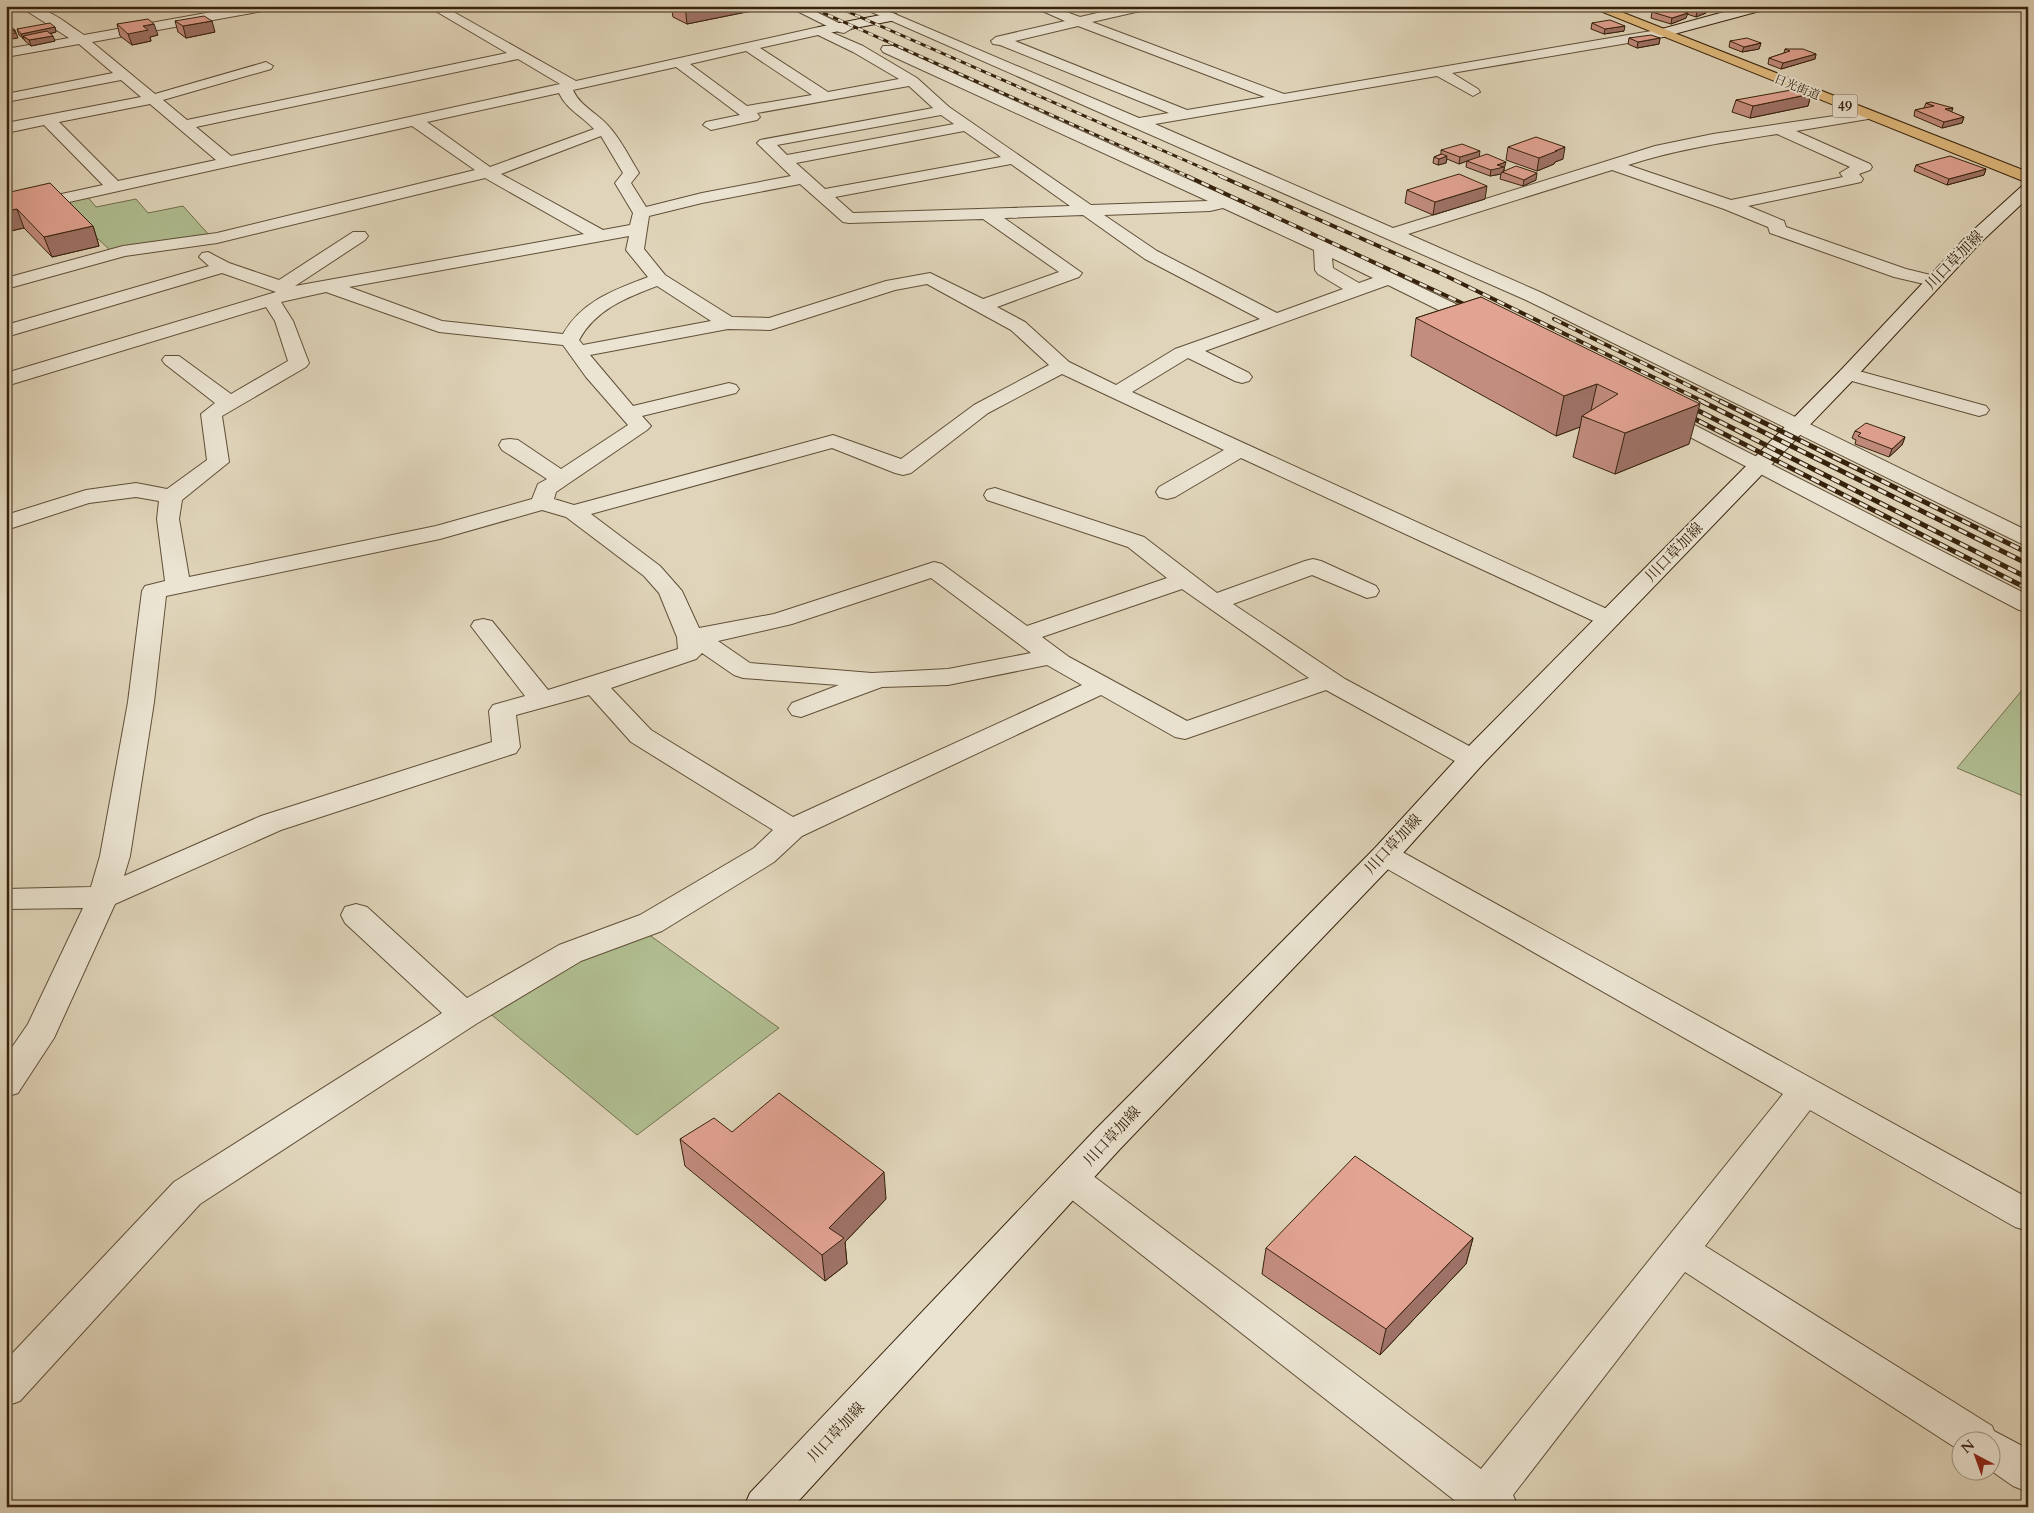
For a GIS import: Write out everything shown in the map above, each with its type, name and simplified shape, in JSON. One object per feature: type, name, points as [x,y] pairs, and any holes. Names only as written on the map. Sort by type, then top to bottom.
[{"type":"main road","name":"日光街道","points":[[1594,6],[2028,178]]},
{"type":"street","points":[[30,8],[53,6]]},
{"type":"street","points":[[6,53],[268,6]]},
{"type":"street","points":[[433,6],[519,55],[568,86],[571,103],[588,114],[605,132],[631,173],[623,184],[640,221],[635,250],[659,279],[728,324]]},
{"type":"street","points":[[793,6],[1323,247],[1499,332]]},
{"type":"street","points":[[864,6],[1533,296],[2028,540]]},
{"type":"street","points":[[1037,6],[1283,98]]},
{"type":"street","points":[[963,49],[1144,6]]},
{"type":"street","points":[[1136,123],[1663,34],[1762,6]]},
{"type":"street","points":[[30,8],[82,40],[228,162]]},
{"type":"street","points":[[6,211],[819,31],[891,18]]},
{"type":"street","points":[[819,31],[858,49],[912,81],[944,110],[1151,255],[1275,319]]},
{"type":"street","points":[[1002,40],[1187,115]]},
{"type":"street","points":[[749,47],[824,96]]},
{"type":"street","points":[[184,125],[519,55]]},
{"type":"street","points":[[90,65],[109,62]]},
{"type":"street","points":[[679,62],[752,117],[711,126]]},
{"type":"street","points":[[6,128],[152,99],[266,66]]},
{"type":"street","points":[[1440,72],[1473,92]]},
{"type":"street","points":[[6,98],[125,75]]},
{"type":"street","points":[[746,111],[912,81]]},
{"type":"street","points":[[944,110],[766,143],[803,180],[849,218],[1210,206],[1223,202]]},
{"type":"street","points":[[1391,234],[1655,151],[1868,115]]},
{"type":"street","points":[[48,120],[114,187]]},
{"type":"street","points":[[414,120],[487,172],[599,235]]},
{"type":"street","points":[[783,161],[968,126]]},
{"type":"street","points":[[1730,205],[1855,180],[1848,172],[1864,167],[1779,129]]},
{"type":"street","points":[[6,284],[123,251],[217,238],[505,168],[595,133],[605,132]]},
{"type":"street","points":[[821,195],[1015,159]]},
{"type":"street","points":[[1614,164],[1730,205],[1778,225],[1776,229],[1900,273],[1933,281]]},
{"type":"street","points":[[6,380],[282,292],[330,287],[599,235],[702,198],[803,180]]},
{"type":"street","name":"川口草加線","points":[[765,1507],[1071,1179],[1385,855],[1472,760],[1759,466],[1795,426],[1848,374],[1933,281],[2028,188]]},
{"type":"street","points":[[982,306],[1073,273],[987,214]]},
{"type":"street","points":[[282,292],[359,236]]},
{"type":"street","points":[[188,243],[223,267],[282,292]]},
{"type":"street","points":[[1323,247],[1324,270],[1359,291]]},
{"type":"street","points":[[6,331],[223,267]]},
{"type":"street","points":[[330,287],[439,326],[573,346],[728,324],[770,324],[892,284],[930,278],[1018,326],[1062,366],[1116,393],[1609,619]]},
{"type":"street","points":[[542,503],[546,489],[640,426],[573,346],[576,324],[595,307],[659,279]]},
{"type":"street","points":[[1116,393],[1189,351],[1388,279]]},
{"type":"street","points":[[178,585],[168,519],[171,497],[218,462],[212,414],[299,364],[284,321],[282,292]]},
{"type":"street","points":[[1189,351],[1242,377]]},
{"type":"street","points":[[172,360],[222,398],[235,401]]},
{"type":"street","points":[[574,512],[833,441],[903,468],[981,409],[1062,366]]},
{"type":"street","points":[[1848,374],[1978,410]]},
{"type":"street","points":[[629,413],[729,389]]},
{"type":"street","points":[[1645,406],[2028,605]]},
{"type":"street","points":[[510,445],[547,472],[563,478]]},
{"type":"street","points":[[1167,492],[1241,449]]},
{"type":"street","points":[[9,519],[86,496],[136,490],[171,497]]},
{"type":"street","points":[[994,494],[1136,542],[1215,602],[1328,680],[1472,760]]},
{"type":"street","points":[[6,899],[103,897],[271,823],[506,747],[502,711],[594,685],[687,654],[692,649],[690,637],[670,591],[652,571],[574,512],[542,503],[440,532],[154,591],[141,702],[115,856],[103,897],[42,1029],[6,1084]]},
{"type":"street","points":[[1215,602],[1313,566],[1366,591]]},
{"type":"street","points":[[690,637],[722,635],[847,599],[888,583],[934,569],[1052,656],[1185,731],[1328,680]]},
{"type":"street","points":[[1024,635],[1185,580]]},
{"type":"street","points":[[482,626],[542,700]]},
{"type":"street","points":[[690,637],[718,651],[742,670],[815,677],[878,680],[948,677],[1052,656]]},
{"type":"street","points":[[801,709],[878,680]]},
{"type":"street","points":[[594,685],[640,736],[792,829]]},
{"type":"street","points":[[6,1388],[187,1193],[464,1015],[570,953],[651,923],[764,855],[792,829],[1102,685]]},
{"type":"street","points":[[1385,855],[2028,1216]]},
{"type":"street","points":[[356,915],[464,1015]]},
{"type":"street","points":[[1071,1179],[1491,1502],[1681,1250],[1805,1091]]},
{"type":"street","points":[[1681,1250],[1962,1430]]},
{"type":"street","points":[[2002,1455],[2028,1472]]},
{"type":"green space","points":[[87,196],[96,207],[136,199],[148,213],[183,206],[210,236],[110,250],[58,202]]},
{"type":"green space","points":[[2028,683],[2028,798],[1957,768]]},
{"type":"green space","points":[[648,934],[779,1028],[637,1135],[487,1011],[559,966]]},
{"type":"building","points":[[1669,6],[1688,13],[1672,18],[1652,12]]},
{"type":"building","points":[[1679,6],[1702,6],[1707,8],[1697,11]]},
{"type":"building","points":[[204,16],[212,21],[183,26],[175,21]]},
{"type":"building","points":[[148,19],[154,24],[143,26],[148,30],[128,34],[117,24]]},
{"type":"building","points":[[1610,20],[1625,26],[1605,29],[1592,23]]},
{"type":"building","points":[[50,23],[55,27],[21,34],[17,29]]},
{"type":"building","points":[[10,26],[16,33],[6,34],[6,27]]},
{"type":"building","points":[[47,31],[53,36],[29,40],[23,36]]},
{"type":"building","points":[[1651,35],[1660,38],[1638,42],[1629,38]]},
{"type":"building","points":[[1747,38],[1761,43],[1744,47],[1730,41]]},
{"type":"building","points":[[1785,49],[1803,49],[1816,54],[1783,63],[1769,58],[1790,51]]},
{"type":"building","points":[[1797,89],[1811,94],[1753,106],[1736,100]]},
{"type":"building","points":[[1931,102],[1953,108],[1945,109],[1964,117],[1944,122],[1915,110],[1934,106],[1926,103]]},
{"type":"building","points":[[1536,137],[1565,147],[1539,158],[1508,147]]},
{"type":"building","points":[[1462,144],[1480,151],[1460,157],[1441,150]]},
{"type":"building","points":[[1442,154],[1447,156],[1439,159],[1434,157]]},
{"type":"building","points":[[1487,154],[1506,162],[1497,165],[1504,167],[1491,170],[1467,161]]},
{"type":"building","points":[[1950,156],[1986,169],[1949,179],[1916,165]]},
{"type":"building","points":[[1516,166],[1537,173],[1524,180],[1502,172]]},
{"type":"building","points":[[1459,174],[1487,186],[1435,202],[1407,190]]},
{"type":"building","points":[[50,183],[93,226],[44,237],[17,209],[6,211],[6,193]]},
{"type":"building","points":[[1481,297],[1700,404],[1625,433],[1582,416],[1618,394],[1597,384],[1564,396],[1416,318]]},
{"type":"building","points":[[1866,423],[1905,437],[1892,449],[1858,436],[1861,433],[1855,431]]},
{"type":"building","points":[[779,1093],[884,1172],[829,1228],[844,1238],[822,1255],[680,1139],[714,1118],[732,1132]]},
{"type":"building","points":[[1355,1156],[1473,1238],[1386,1329],[1266,1248]]},
{"type":"railway","points":[[808,6],[1190,177]]},
{"type":"railway","points":[[835,6],[1223,177]]},
{"type":"railway","points":[[1187,176],[1475,309]]},
{"type":"railway","points":[[1220,176],[1442,274],[1704,402]]},
{"type":"railway","points":[[1554,319],[1722,402]]},
{"type":"railway","points":[[1701,401],[2028,564]]},
{"type":"railway","points":[[1720,401],[2028,553]]},
{"type":"railway","points":[[1687,405],[2028,578]]},
{"type":"railway","points":[[1683,413],[2028,589]]}]
